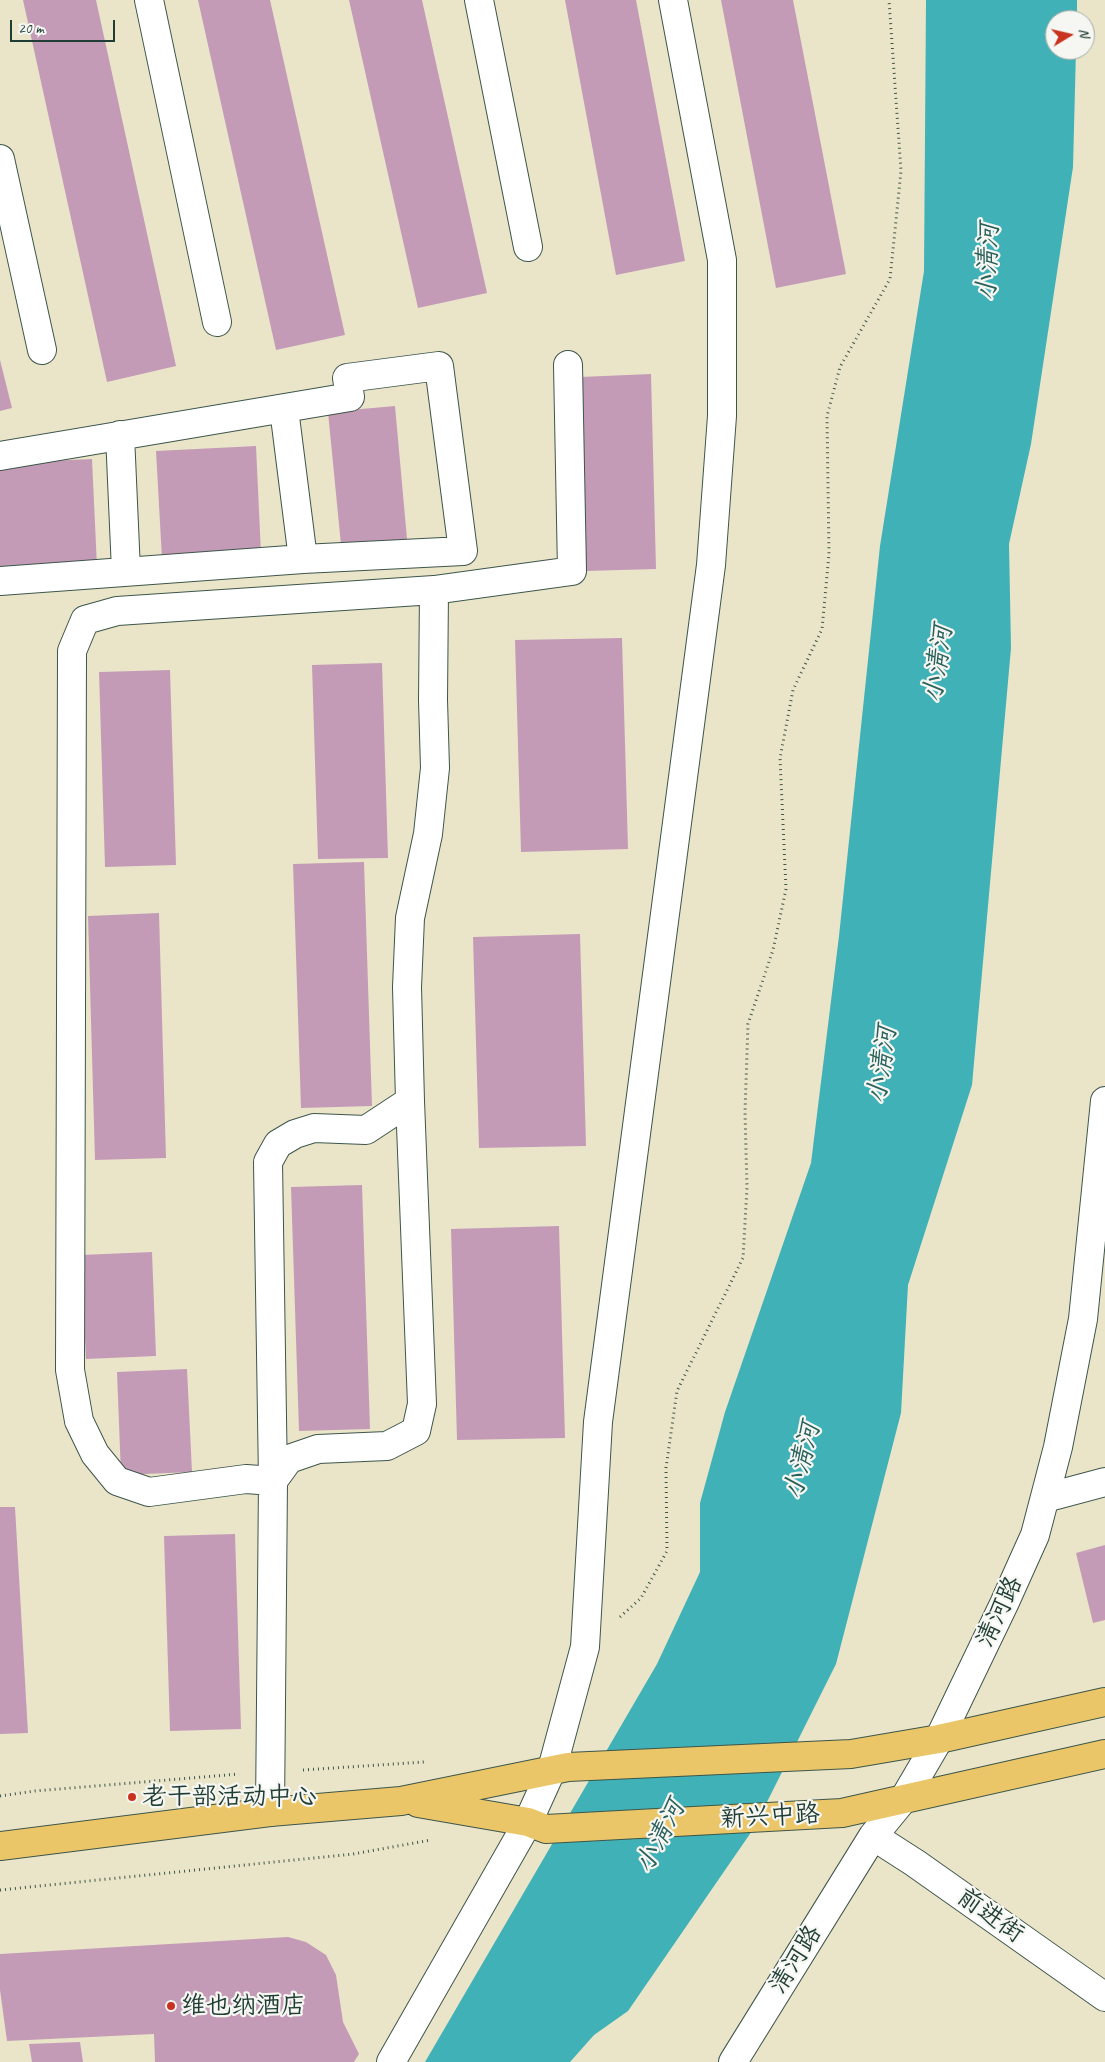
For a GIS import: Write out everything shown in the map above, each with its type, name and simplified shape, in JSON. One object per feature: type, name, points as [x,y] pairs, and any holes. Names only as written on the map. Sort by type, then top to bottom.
[{"type":"main road","name":"新兴中路","points":[[0,1846],[270,1812],[401,1801],[560,1768],[852,1754],[939,1739],[1105,1702]]},
{"type":"main road","name":"新兴中路","points":[[401,1801],[537,1825],[842,1813],[1105,1754]]},
{"type":"street","points":[[150,0],[218,322]]},
{"type":"street","points":[[479,0],[528,247]]},
{"type":"street","points":[[391,2062],[537,1825],[560,1768],[585,1647],[598,1422],[711,565],[722,416],[722,260],[674,0]]},
{"type":"street","points":[[0,159],[42,350]]},
{"type":"street","points":[[273,1481],[246,1479],[149,1492],[117,1481],[95,1454],[79,1421],[70,1370],[72,652],[85,620],[117,611],[434,590],[572,571],[568,365]]},
{"type":"street","points":[[0,456],[350,397],[347,378],[439,366],[463,551],[303,559],[0,581]]},
{"type":"street","points":[[284,409],[303,559]]},
{"type":"street","points":[[120,435],[126,571]]},
{"type":"street","points":[[273,1481],[289,1459],[318,1449],[387,1446],[416,1432],[422,1404],[407,986],[410,918],[428,834],[435,768],[433,700],[434,590]]},
{"type":"street","points":[[270,1812],[273,1481],[268,1162],[278,1144],[295,1134],[314,1128],[366,1130],[410,1101]]},
{"type":"street","name":"清河路","points":[[734,2062],[874,1836],[905,1798],[939,1739],[1031,1544],[1058,1447],[1082,1319],[1105,1101]]},
{"type":"street","points":[[1045,1498],[1105,1482]]},
{"type":"street","name":"前进街","points":[[874,1836],[1105,1997]]},
{"type":"path","points":[[585,1647],[641,1598],[667,1551],[666,1468],[676,1391],[743,1258],[747,1188],[745,1112],[748,1024],[773,950],[786,889],[780,758],[793,690],[822,629],[829,554],[827,416],[840,367],[890,279],[901,171],[889,0]]},
{"type":"path","points":[[0,1890],[353,1854],[441,1838]]},
{"type":"water","name":"小清河","points":[[926,0],[1077,0],[1077,10],[1045,10],[1045,60],[1076,60],[1073,167],[1031,444],[1009,544],[1011,648],[972,1085],[908,1285],[901,1413],[836,1664],[754,1828],[628,2011],[594,2035],[570,2062],[425,2062],[657,1664],[700,1572],[700,1503],[725,1412],[811,1163],[839,936],[880,546],[924,271]]},
{"type":"building","points":[[23,0],[96,0],[176,366],[107,382]]},
{"type":"building","points":[[198,0],[270,0],[345,335],[276,350]]},
{"type":"building","points":[[349,0],[422,0],[487,293],[418,308]]},
{"type":"building","points":[[565,0],[636,0],[685,261],[616,275]]},
{"type":"building","points":[[721,0],[793,0],[846,274],[776,288]]},
{"type":"building","points":[[0,360],[12,408],[0,411]]},
{"type":"building","points":[[651,374],[656,569],[586,571],[580,377]]},
{"type":"building","points":[[395,406],[407,539],[341,545],[328,412]]},
{"type":"building","points":[[256,446],[261,554],[162,559],[156,451]]},
{"type":"building","points":[[92,459],[97,567],[0,571],[0,463]]},
{"type":"building","points":[[622,638],[628,849],[521,852],[515,640]]},
{"type":"building","points":[[382,663],[388,858],[318,859],[312,665]]},
{"type":"building","points":[[170,670],[176,865],[105,867],[99,672]]},
{"type":"building","points":[[364,862],[372,1106],[301,1108],[293,864]]},
{"type":"building","points":[[159,913],[166,1158],[95,1160],[88,916]]},
{"type":"building","points":[[580,934],[586,1146],[479,1148],[473,937]]},
{"type":"building","points":[[362,1185],[370,1429],[299,1431],[291,1187]]},
{"type":"building","points":[[559,1226],[565,1438],[457,1440],[451,1229]]},
{"type":"building","points":[[152,1252],[156,1356],[86,1359],[81,1255]]},
{"type":"building","points":[[187,1369],[192,1472],[121,1475],[117,1372]]},
{"type":"building","points":[[0,1507],[15,1507],[28,1733],[0,1734]]},
{"type":"building","points":[[235,1534],[241,1729],[170,1731],[164,1536]]},
{"type":"building","points":[[1105,1545],[1105,1620],[1093,1623],[1076,1553]]},
{"type":"building","name":"维也纳酒店","points":[[288,1937],[306,1942],[326,1955],[336,1975],[343,2022],[359,2054],[354,2062],[155,2062],[154,2034],[7,2041],[0,1990],[0,1954]]},
{"type":"building","points":[[80,2042],[83,2062],[32,2062],[29,2044]]},
{"type":"place","name":"老干部活动中心","points":[[132,1797]]},
{"type":"place","name":"维也纳酒店","points":[[171,2006]]}]
